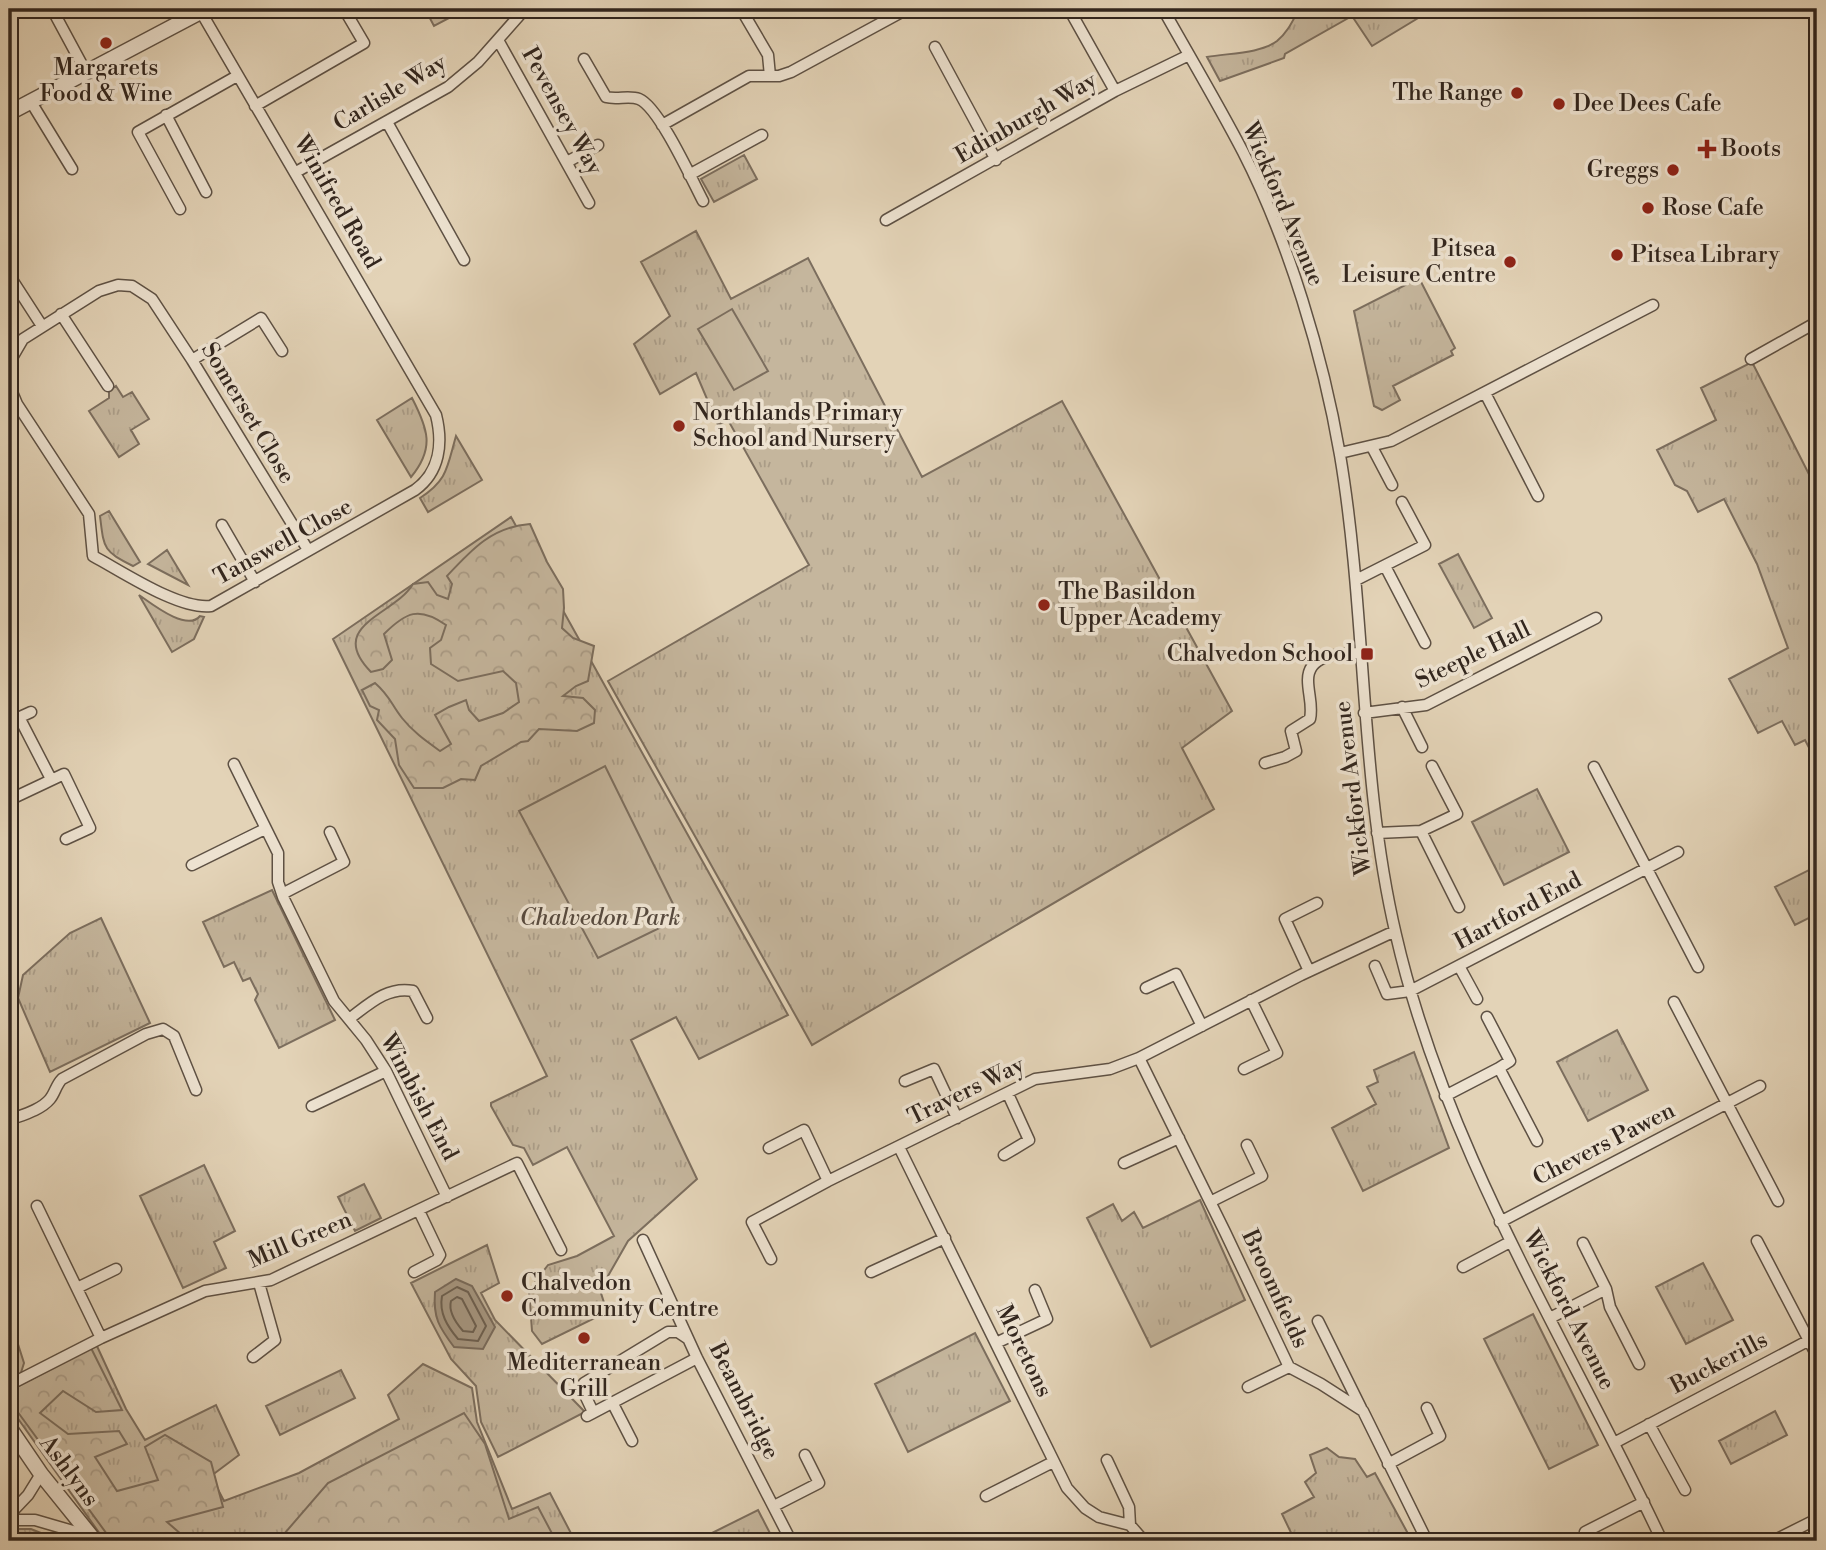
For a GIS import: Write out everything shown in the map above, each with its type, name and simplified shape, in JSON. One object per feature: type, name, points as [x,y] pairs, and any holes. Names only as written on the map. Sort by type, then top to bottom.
[{"type":"street","points":[[52,9],[86,72]]},
{"type":"street","points":[[255,106],[363,43],[344,9]]},
{"type":"street","name":"Carlisle Way","points":[[296,172],[456,82],[498,40],[524,9]]},
{"type":"street","points":[[741,9],[768,55],[770,76]]},
{"type":"street","points":[[662,125],[749,76],[779,76],[791,72],[907,9]]},
{"type":"street","points":[[1069,9],[1115,91]]},
{"type":"street","name":"Wickford Avenue","points":[[1165,9],[1244,154],[1277,229],[1304,307],[1340,453],[1356,580],[1364,713],[1377,833],[1395,931],[1425,1044],[1500,1222],[1662,1541]]},
{"type":"street","points":[[9,113],[203,10]]},
{"type":"street","name":"Winifred Road","points":[[203,10],[237,75],[436,415]]},
{"type":"street","name":"Pevensey Way","points":[[498,40],[589,203]]},
{"type":"street","points":[[935,47],[996,160]]},
{"type":"street","name":"Edinburgh Way","points":[[886,220],[1115,91],[1189,55]]},
{"type":"street","points":[[584,59],[606,97],[639,99],[648,105],[662,125],[703,201]]},
{"type":"street","points":[[180,209],[138,132],[237,75]]},
{"type":"street","points":[[31,102],[72,169]]},
{"type":"street","points":[[166,115],[206,192]]},
{"type":"street","points":[[387,122],[464,260]]},
{"type":"street","points":[[689,175],[762,135]]},
{"type":"street","points":[[567,162],[598,145]]},
{"type":"street","points":[[9,275],[42,326]]},
{"type":"street","name":"Somerset Close","points":[[61,314],[99,291],[118,285],[132,286],[152,299],[307,550]]},
{"type":"street","points":[[1340,453],[1391,441],[1653,305]]},
{"type":"street","points":[[9,363],[23,339],[61,314],[108,386]]},
{"type":"street","points":[[192,360],[261,318],[282,351]]},
{"type":"street","points":[[1751,359],[1817,322]]},
{"type":"street","name":"Tanswell Close","points":[[9,385],[17,404],[89,513],[93,556],[172,598],[202,607],[211,606],[255,582],[423,484],[436,464],[439,451],[440,430],[436,415]]},
{"type":"street","points":[[1485,393],[1538,496]]},
{"type":"street","points":[[1372,447],[1392,485]]},
{"type":"street","points":[[1356,580],[1425,545],[1402,502]]},
{"type":"street","points":[[222,525],[255,582]]},
{"type":"street","points":[[1385,566],[1425,643]]},
{"type":"street","name":"Steeple Hall","points":[[1364,713],[1426,705],[1596,618]]},
{"type":"street","points":[[1265,763],[1296,751],[1291,731],[1310,719],[1312,709],[1308,678],[1312,666],[1331,654],[1360,653]]},
{"type":"street","points":[[1402,708],[1422,747]]},
{"type":"street","points":[[31,712],[14,719],[51,779]]},
{"type":"street","name":"Wimbish End","points":[[234,764],[279,856],[278,882],[282,894],[334,1001],[366,1040],[386,1071],[447,1197]]},
{"type":"street","points":[[1377,833],[1421,831],[1457,814],[1432,766]]},
{"type":"street","points":[[1594,767],[1698,967]]},
{"type":"street","points":[[9,800],[64,774],[90,828],[66,839]]},
{"type":"street","points":[[192,865],[265,830]]},
{"type":"street","points":[[1421,831],[1459,907]]},
{"type":"street","points":[[282,894],[344,862],[330,832]]},
{"type":"street","name":"Hartford End","points":[[1410,991],[1678,852]]},
{"type":"street","points":[[1309,971],[1285,919],[1317,903]]},
{"type":"street","name":"Travers Way","points":[[771,1259],[752,1222],[828,1181],[1035,1079],[1110,1069],[1139,1058],[1309,971],[1395,931]]},
{"type":"street","points":[[1375,965],[1387,994],[1410,991]]},
{"type":"street","points":[[1459,966],[1477,999]]},
{"type":"street","points":[[1146,988],[1176,974],[1202,1026]]},
{"type":"street","name":"Wimbish End","points":[[349,1020],[384,994],[402,989],[413,991],[428,1018]]},
{"type":"street","points":[[1244,1069],[1277,1053],[1251,1000]]},
{"type":"street","points":[[1674,1002],[1778,1201]]},
{"type":"street","points":[[1445,1096],[1510,1061],[1487,1017]]},
{"type":"street","points":[[9,1120],[39,1108],[50,1099],[62,1079],[146,1034],[163,1029],[174,1036],[196,1090]]},
{"type":"street","name":"Broomfields","points":[[1139,1058],[1289,1367],[1363,1411]]},
{"type":"street","points":[[1499,1068],[1537,1142]]},
{"type":"street","points":[[905,1081],[934,1069],[957,1118]]},
{"type":"street","points":[[312,1106],[386,1071]]},
{"type":"street","name":"Chevers Pawen","points":[[1500,1222],[1760,1086]]},
{"type":"street","points":[[1004,1155],[1029,1140],[1008,1094]]},
{"type":"street","points":[[768,1148],[804,1130],[828,1181]]},
{"type":"street","points":[[1124,1163],[1179,1138]]},
{"type":"street","points":[[1210,1202],[1262,1176],[1247,1144]]},
{"type":"street","name":"Moretons","points":[[899,1147],[1067,1488],[1085,1508],[1106,1519],[1130,1525]]},
{"type":"street","name":"Mill Green","points":[[9,1385],[101,1338],[205,1291],[271,1280],[517,1163],[561,1250]]},
{"type":"street","points":[[37,1206],[101,1338]]},
{"type":"street","points":[[414,1272],[437,1260],[440,1255],[419,1211]]},
{"type":"street","points":[[872,1272],[945,1238]]},
{"type":"street","name":"Beambridge","points":[[643,1240],[697,1358],[791,1541]]},
{"type":"street","points":[[1757,1241],[1813,1338],[1817,1356]]},
{"type":"street","points":[[1463,1267],[1510,1242]]},
{"type":"street","points":[[1583,1242],[1606,1289],[1610,1307],[1639,1364]]},
{"type":"street","points":[[77,1288],[117,1269]]},
{"type":"street","points":[[253,1357],[275,1340],[258,1283]]},
{"type":"street","points":[[1550,1318],[1606,1289]]},
{"type":"street","points":[[996,1343],[1047,1319],[1035,1290]]},
{"type":"street","points":[[1318,1321],[1427,1541]]},
{"type":"street","points":[[688,1338],[678,1332],[668,1332],[588,1381],[583,1389],[590,1414],[697,1358]]},
{"type":"street","name":"Buckerills","points":[[1614,1443],[1813,1338]]},
{"type":"street","points":[[1248,1387],[1289,1367]]},
{"type":"street","points":[[612,1402],[632,1441]]},
{"type":"street","points":[[1388,1464],[1440,1436],[1427,1408]]},
{"type":"street","points":[[1649,1424],[1685,1490]]},
{"type":"street","name":"Ashlyns","points":[[9,1427],[41,1474],[92,1539]]},
{"type":"street","points":[[774,1506],[819,1483],[805,1455]]},
{"type":"street","points":[[1107,1460],[1129,1507],[1130,1525],[1143,1541]]},
{"type":"street","points":[[986,1496],[1053,1462]]},
{"type":"street","points":[[9,1518],[41,1474]]},
{"type":"street","points":[[1585,1532],[1644,1502]]},
{"type":"street","points":[[9,1518],[28,1518],[92,1539]]},
{"type":"street","points":[[1773,1541],[1817,1518]]},
{"type":"green space","points":[[425,9],[466,9],[434,26]]},
{"type":"green space","points":[[1299,9],[1433,9],[1372,46],[1352,16],[1285,54],[1284,58],[1220,81],[1207,57],[1253,51],[1270,45],[1284,34]]},
{"type":"green space","points":[[744,155],[757,179],[714,202],[701,179]]},
{"type":"green space","name":"The Basildon Upper Academy","points":[[696,231],[731,299],[808,258],[922,477],[1062,401],[1232,711],[1182,748],[1214,809],[812,1045],[608,681],[809,565],[728,420],[718,425],[696,373],[660,394],[634,344],[670,316],[641,262]]},
{"type":"green space","points":[[1419,278],[1455,348],[1451,351],[1453,355],[1393,386],[1400,400],[1382,410],[1374,406],[1354,311]]},
{"type":"green space","points":[[732,309],[768,371],[734,390],[698,329]]},
{"type":"green space","points":[[1752,362],[1817,490],[1817,763],[1805,740],[1795,745],[1782,721],[1758,733],[1729,679],[1788,648],[1757,564],[1724,499],[1698,512],[1687,491],[1675,485],[1657,450],[1716,420],[1701,388]]},
{"type":"green space","points":[[116,386],[123,397],[132,392],[149,419],[131,430],[139,444],[119,457],[89,411],[109,398],[109,391]]},
{"type":"green space","points":[[412,398],[427,438],[424,457],[411,477],[377,420]]},
{"type":"green space","points":[[456,436],[482,480],[428,512],[420,498],[441,479]]},
{"type":"green space","points":[[109,511],[140,562],[133,566],[110,552],[104,542],[100,516]]},
{"type":"green space","name":"Chalvedon Park","points":[[511,517],[788,1015],[699,1059],[676,1017],[631,1040],[697,1179],[628,1241],[600,1290],[607,1312],[542,1344],[532,1331],[529,1290],[548,1265],[577,1256],[614,1236],[567,1147],[533,1165],[524,1148],[513,1145],[491,1106],[491,1103],[547,1076],[333,639]]},
{"type":"green space","points":[[530,524],[563,589],[562,628],[573,638],[594,646],[588,681],[563,696],[583,698],[595,710],[594,723],[577,731],[539,729],[528,741],[521,742],[481,766],[475,780],[461,779],[443,788],[414,788],[399,765],[395,739],[377,720],[379,710],[370,706],[362,690],[375,683],[411,728],[440,751],[451,744],[435,715],[466,700],[469,710],[479,721],[503,713],[519,702],[516,683],[503,671],[458,681],[431,664],[430,648],[441,640],[446,625],[428,615],[406,616],[384,634],[392,660],[383,669],[371,672],[359,656],[356,643],[359,632],[404,595],[413,584],[428,582],[437,595],[448,599],[452,584],[447,576],[474,548],[505,530]]},
{"type":"green space","points":[[167,550],[188,585],[148,564]]},
{"type":"green space","points":[[1458,554],[1492,618],[1474,628],[1439,564]]},
{"type":"green space","points":[[139,595],[178,619],[187,621],[204,617],[194,639],[172,652]]},
{"type":"green space","points":[[605,766],[680,918],[598,958],[519,811]]},
{"type":"green space","points":[[1537,789],[1569,852],[1504,885],[1472,822]]},
{"type":"green space","points":[[1817,866],[1817,914],[1795,925],[1775,887]]},
{"type":"green space","points":[[272,890],[335,1020],[279,1048],[255,1000],[258,994],[250,978],[243,981],[234,962],[224,967],[203,922]]},
{"type":"green space","points":[[101,918],[150,1023],[50,1072],[18,998],[23,975],[70,933]]},
{"type":"green space","points":[[1617,1030],[1648,1090],[1588,1121],[1557,1062]]},
{"type":"green space","points":[[1414,1052],[1449,1148],[1363,1191],[1332,1128],[1376,1104],[1367,1087],[1378,1082],[1374,1070]]},
{"type":"green space","points":[[204,1165],[235,1231],[214,1242],[226,1268],[183,1288],[140,1196]]},
{"type":"green space","points":[[364,1184],[381,1218],[355,1231],[338,1197]]},
{"type":"green space","points":[[1200,1200],[1245,1300],[1151,1347],[1087,1218],[1113,1204],[1122,1221],[1134,1212],[1143,1228]]},
{"type":"green space","points":[[487,1245],[499,1283],[481,1293],[495,1320],[585,1412],[498,1457],[481,1422],[476,1386],[451,1359],[411,1283]]},
{"type":"green space","points":[[1703,1263],[1733,1320],[1686,1344],[1656,1287]]},
{"type":"green space","points":[[1533,1314],[1598,1445],[1549,1469],[1484,1339]]},
{"type":"green space","points":[[9,1316],[24,1363],[19,1379],[9,1381]]},
{"type":"green space","points":[[975,1333],[1010,1401],[908,1452],[875,1384]]},
{"type":"green space","points":[[96,1344],[126,1409],[145,1440],[216,1405],[239,1455],[211,1476],[224,1501],[299,1473],[399,1419],[388,1395],[423,1364],[472,1388],[477,1422],[512,1509],[550,1493],[575,1541],[105,1541],[9,1406],[9,1389]]},
{"type":"green space","points":[[91,1348],[122,1410],[96,1412],[63,1391],[40,1413],[68,1434],[119,1431],[127,1444],[95,1457],[117,1491],[158,1480],[145,1447],[165,1435],[211,1462],[223,1507],[167,1522],[189,1541],[112,1541],[9,1400],[9,1391]]},
{"type":"green space","points":[[341,1370],[355,1398],[280,1435],[266,1406]]},
{"type":"green space","points":[[1775,1411],[1787,1435],[1731,1464],[1719,1441]]},
{"type":"green space","points":[[464,1413],[485,1444],[509,1519],[538,1507],[556,1541],[278,1541],[328,1483]]},
{"type":"green space","points":[[1327,1448],[1339,1457],[1355,1459],[1367,1477],[1375,1473],[1412,1541],[1295,1541],[1282,1514],[1314,1497],[1305,1482],[1316,1473],[1310,1455]]},
{"type":"green space","points":[[758,1510],[774,1541],[716,1541],[712,1533]]},
{"type":"green space","points":[[31,1529],[61,1541],[9,1541],[9,1532]]},
{"type":"water","points":[[456,1279],[472,1286],[495,1327],[483,1349],[454,1347],[438,1322],[435,1292]]},
{"type":"place","name":"Margarets Food & Wine","points":[[106,43]]},
{"type":"place","name":"The Range","points":[[1517,93]]},
{"type":"place","name":"Dee Dees Cafe","points":[[1559,104]]},
{"type":"place","name":"Boots","points":[[1707,149]]},
{"type":"place","name":"Greggs","points":[[1673,170]]},
{"type":"place","name":"Rose Cafe","points":[[1648,208]]},
{"type":"place","name":"Pitsea Library","points":[[1617,255]]},
{"type":"place","name":"Pitsea Leisure Centre","points":[[1510,262]]},
{"type":"place","name":"Northlands Primary School and Nursery","points":[[679,426]]},
{"type":"place","name":"The Basildon Upper Academy","points":[[1044,605]]},
{"type":"place","name":"Chalvedon School","points":[[1367,654]]},
{"type":"place","name":"Chalvedon Community Centre","points":[[507,1296]]},
{"type":"place","name":"Mediterranean Grill","points":[[584,1338]]}]
